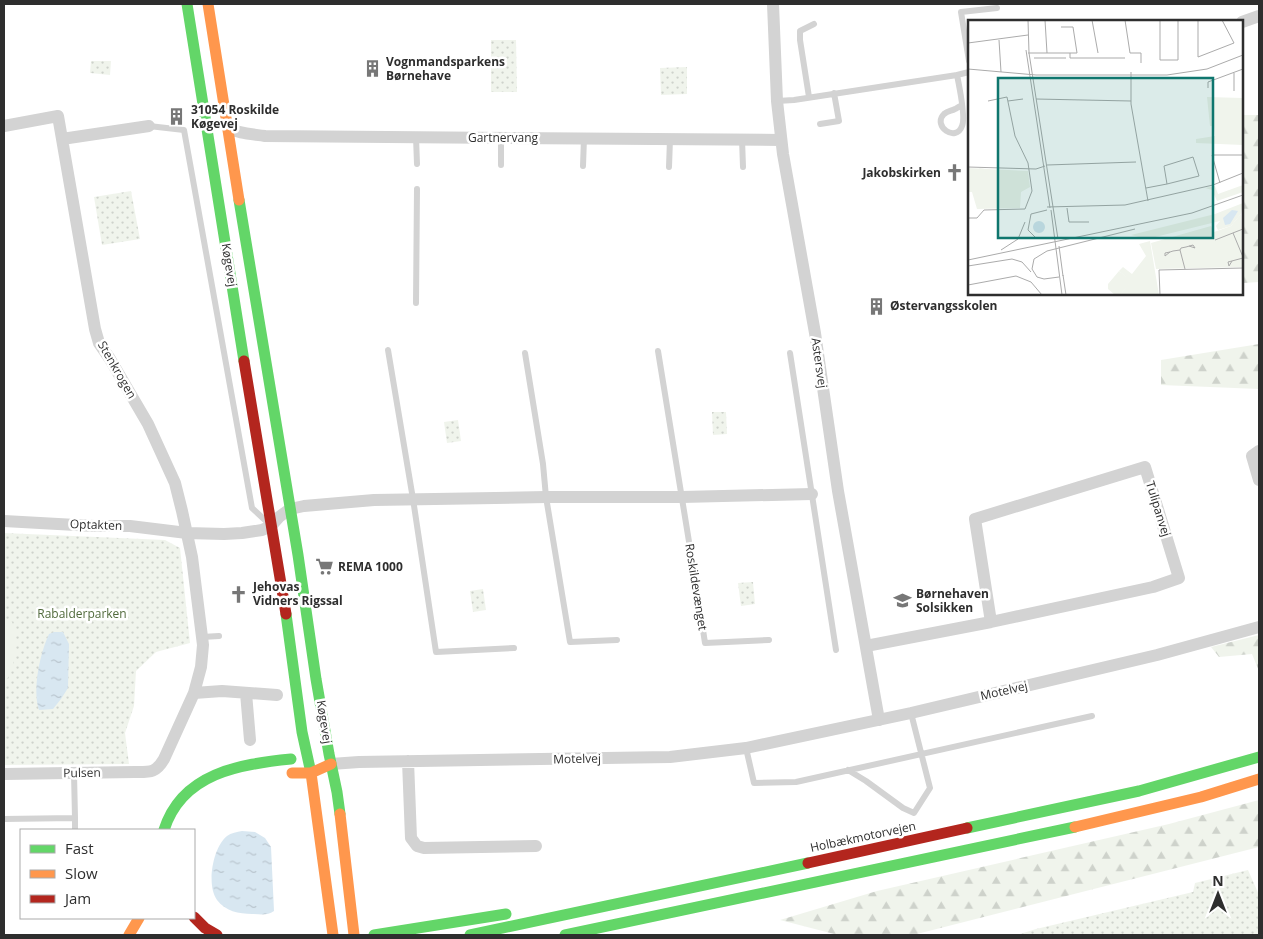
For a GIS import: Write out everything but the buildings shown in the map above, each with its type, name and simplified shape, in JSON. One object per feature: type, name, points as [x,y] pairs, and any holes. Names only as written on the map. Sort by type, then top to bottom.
[{"type":"main road","name":"Køgevej","points":[[187,4],[292,658],[302,732],[308,758],[314,771],[314,789],[333,935]]},
{"type":"main road","name":"Køgevej","points":[[208,4],[298,555],[316,679],[337,792],[354,935]]},
{"type":"main road","points":[[247,375],[261,415],[277,499],[280,505],[290,509]]},
{"type":"main road","points":[[270,526],[278,528],[283,534],[296,616],[316,679]]},
{"type":"main road","points":[[292,658],[306,697],[316,753],[322,760],[331,764]]},
{"type":"main road","name":"Holbækmotorvejen","points":[[470,935],[1139,791],[1259,757]]},
{"type":"main road","points":[[164,829],[176,807],[188,792],[201,781],[222,770],[243,765],[308,758],[331,764]]},
{"type":"main road","points":[[286,774],[314,771],[331,764]]},
{"type":"main road","points":[[314,771],[325,782],[335,851],[347,878]]},
{"type":"main road","points":[[565,935],[1082,826],[1201,797],[1259,779]]},
{"type":"main road","points":[[697,919],[823,880]]},
{"type":"main road","points":[[535,910],[671,893]]},
{"type":"main road","points":[[374,935],[516,912]]},
{"type":"main road","points":[[195,918],[204,928],[218,935]]},
{"type":"main road","points":[[129,935],[138,919]]},
{"type":"street","name":"Astersvej","points":[[773,4],[777,101],[781,140],[815,333],[838,491],[879,720]]},
{"type":"street","points":[[1243,22],[1259,16]]},
{"type":"street","name":"Stenkrogen","points":[[4,126],[58,116],[99,343],[148,424],[171,475],[179,498],[187,534]]},
{"type":"street","points":[[62,139],[149,126]]},
{"type":"street","name":"Gartnervang","points":[[227,126],[239,132],[265,136],[781,140]]},
{"type":"street","points":[[1259,450],[1252,456],[1259,480]]},
{"type":"street","name":"Tulipanvej","points":[[866,646],[991,622],[1153,587],[1179,578],[1146,467],[975,519],[991,622]]},
{"type":"street","points":[[270,526],[290,509],[314,505],[413,499],[812,494]]},
{"type":"street","name":"Optakten","points":[[4,521],[130,526],[187,534],[252,532],[270,526]]},
{"type":"street","points":[[187,534],[192,557],[203,645],[201,667],[194,693],[222,691],[277,695]]},
{"type":"street","name":"Motelvej","points":[[331,764],[670,757],[746,748],[911,713],[1157,655],[1259,627]]},
{"type":"street","name":"Pulsen","points":[[4,774],[149,772],[159,768],[194,693]]},
{"type":"street","points":[[246,693],[250,740]]},
{"type":"street","points":[[408,761],[411,838],[417,846],[424,848],[536,846]]},
{"type":"lane","points":[[968,54],[961,12],[997,8]]},
{"type":"lane","points":[[809,97],[800,31],[814,24]]},
{"type":"lane","points":[[777,101],[968,72]]},
{"type":"lane","points":[[957,75],[962,105],[963,123],[960,130],[954,133],[947,132],[941,123],[943,116],[945,113],[962,105]]},
{"type":"lane","points":[[820,124],[839,121],[834,93]]},
{"type":"lane","points":[[149,126],[184,130],[252,508],[270,526]]},
{"type":"lane","points":[[416,137],[416,164]]},
{"type":"lane","points":[[500,165],[501,138]]},
{"type":"lane","points":[[584,138],[584,166]]},
{"type":"lane","points":[[669,167],[670,139]]},
{"type":"lane","points":[[742,139],[742,167]]},
{"type":"lane","points":[[416,189],[416,303]]},
{"type":"lane","points":[[388,350],[436,652],[514,648]]},
{"type":"lane","name":"Roskildevænget","points":[[658,351],[704,643],[769,640]]},
{"type":"lane","points":[[525,353],[570,642],[617,640]]},
{"type":"lane","points":[[790,353],[836,650]]},
{"type":"lane","points":[[202,637],[219,636]]},
{"type":"lane","points":[[848,770],[914,813],[930,788],[911,713]]},
{"type":"lane","points":[[746,748],[754,783],[796,782],[1092,716]]},
{"type":"lane","points":[[74,773],[75,829]]},
{"type":"lane","points":[[4,819],[74,818]]},
{"type":"green space","points":[[491,40],[516,40],[517,92],[491,92]]},
{"type":"green space","points":[[91,61],[111,61],[110,75],[90,73]]},
{"type":"green space","points":[[687,67],[687,94],[661,95],[660,68]]},
{"type":"green space","points":[[1243,115],[1259,115],[1259,282],[1243,283]]},
{"type":"green space","points":[[131,191],[140,239],[102,245],[94,197]]},
{"type":"green space","points":[[1259,344],[1259,389],[1161,385],[1161,360]]},
{"type":"green space","points":[[712,412],[726,412],[727,434],[713,435]]},
{"type":"green space","points":[[458,420],[461,441],[447,443],[444,422]]},
{"type":"green space","name":"Rabalderparken","points":[[4,533],[165,540],[180,548],[190,643],[156,652],[136,671],[134,706],[125,733],[129,764],[4,765]]},
{"type":"green space","points":[[753,582],[755,604],[741,606],[738,583]]},
{"type":"green space","points":[[483,589],[486,610],[473,612],[470,591]]},
{"type":"green space","points":[[4,621],[12,622],[16,645],[11,670],[4,684]]},
{"type":"green space","points":[[1259,635],[1259,671],[1252,654],[1219,657],[1211,647]]},
{"type":"green space","points":[[1259,800],[1259,847],[913,935],[838,935],[780,920],[877,891],[1169,824]]},
{"type":"green space","points":[[1248,870],[1259,895],[1259,935],[1017,935],[1193,892],[1195,883]]},
{"type":"water","points":[[63,632],[69,644],[68,688],[53,709],[39,710],[36,692],[40,661],[49,634]]},
{"type":"water","points":[[242,831],[255,832],[265,838],[271,847],[274,911],[269,914],[247,914],[233,911],[220,904],[214,893],[212,876],[218,849],[227,836]]},
{"type":"traffic: fast","points":[[187,4],[244,361]]},
{"type":"traffic: fast","points":[[239,200],[298,555],[316,679],[340,814]]},
{"type":"traffic: fast","points":[[286,614],[302,732],[311,773]]},
{"type":"traffic: fast","points":[[967,828],[1139,791],[1259,757]]},
{"type":"traffic: fast","points":[[164,829],[173,811],[184,796],[199,784],[215,775],[252,764],[291,759]]},
{"type":"traffic: fast","points":[[565,935],[1075,827]]},
{"type":"traffic: fast","points":[[470,935],[808,863]]},
{"type":"traffic: fast","points":[[374,935],[506,914]]},
{"type":"traffic: slow","points":[[208,4],[239,200]]},
{"type":"traffic: slow","points":[[292,773],[311,773],[331,764]]},
{"type":"traffic: slow","points":[[311,773],[333,935]]},
{"type":"traffic: slow","points":[[1075,827],[1201,797],[1259,779]]},
{"type":"traffic: slow","points":[[340,814],[354,935]]},
{"type":"traffic: slow","points":[[129,935],[138,919]]},
{"type":"traffic: jam","points":[[244,361],[286,614]]},
{"type":"traffic: jam","points":[[808,863],[967,828]]},
{"type":"traffic: jam","points":[[195,918],[205,928],[217,935]]},
{"type":"place","name":"Vognmandsparkens Børnehave","points":[[372,69]]},
{"type":"place","name":"31054 Roskilde Køgevej","points":[[177,117]]},
{"type":"place","name":"Jakobskirken","points":[[955,173]]},
{"type":"place","name":"Østervangsskolen","points":[[876,306]]},
{"type":"place","name":"REMA 1000","points":[[324,567]]},
{"type":"place","name":"Jehovas Vidners Rigssal","points":[[239,594]]},
{"type":"place","name":"Børnehaven Solsikken","points":[[902,601]]}]
